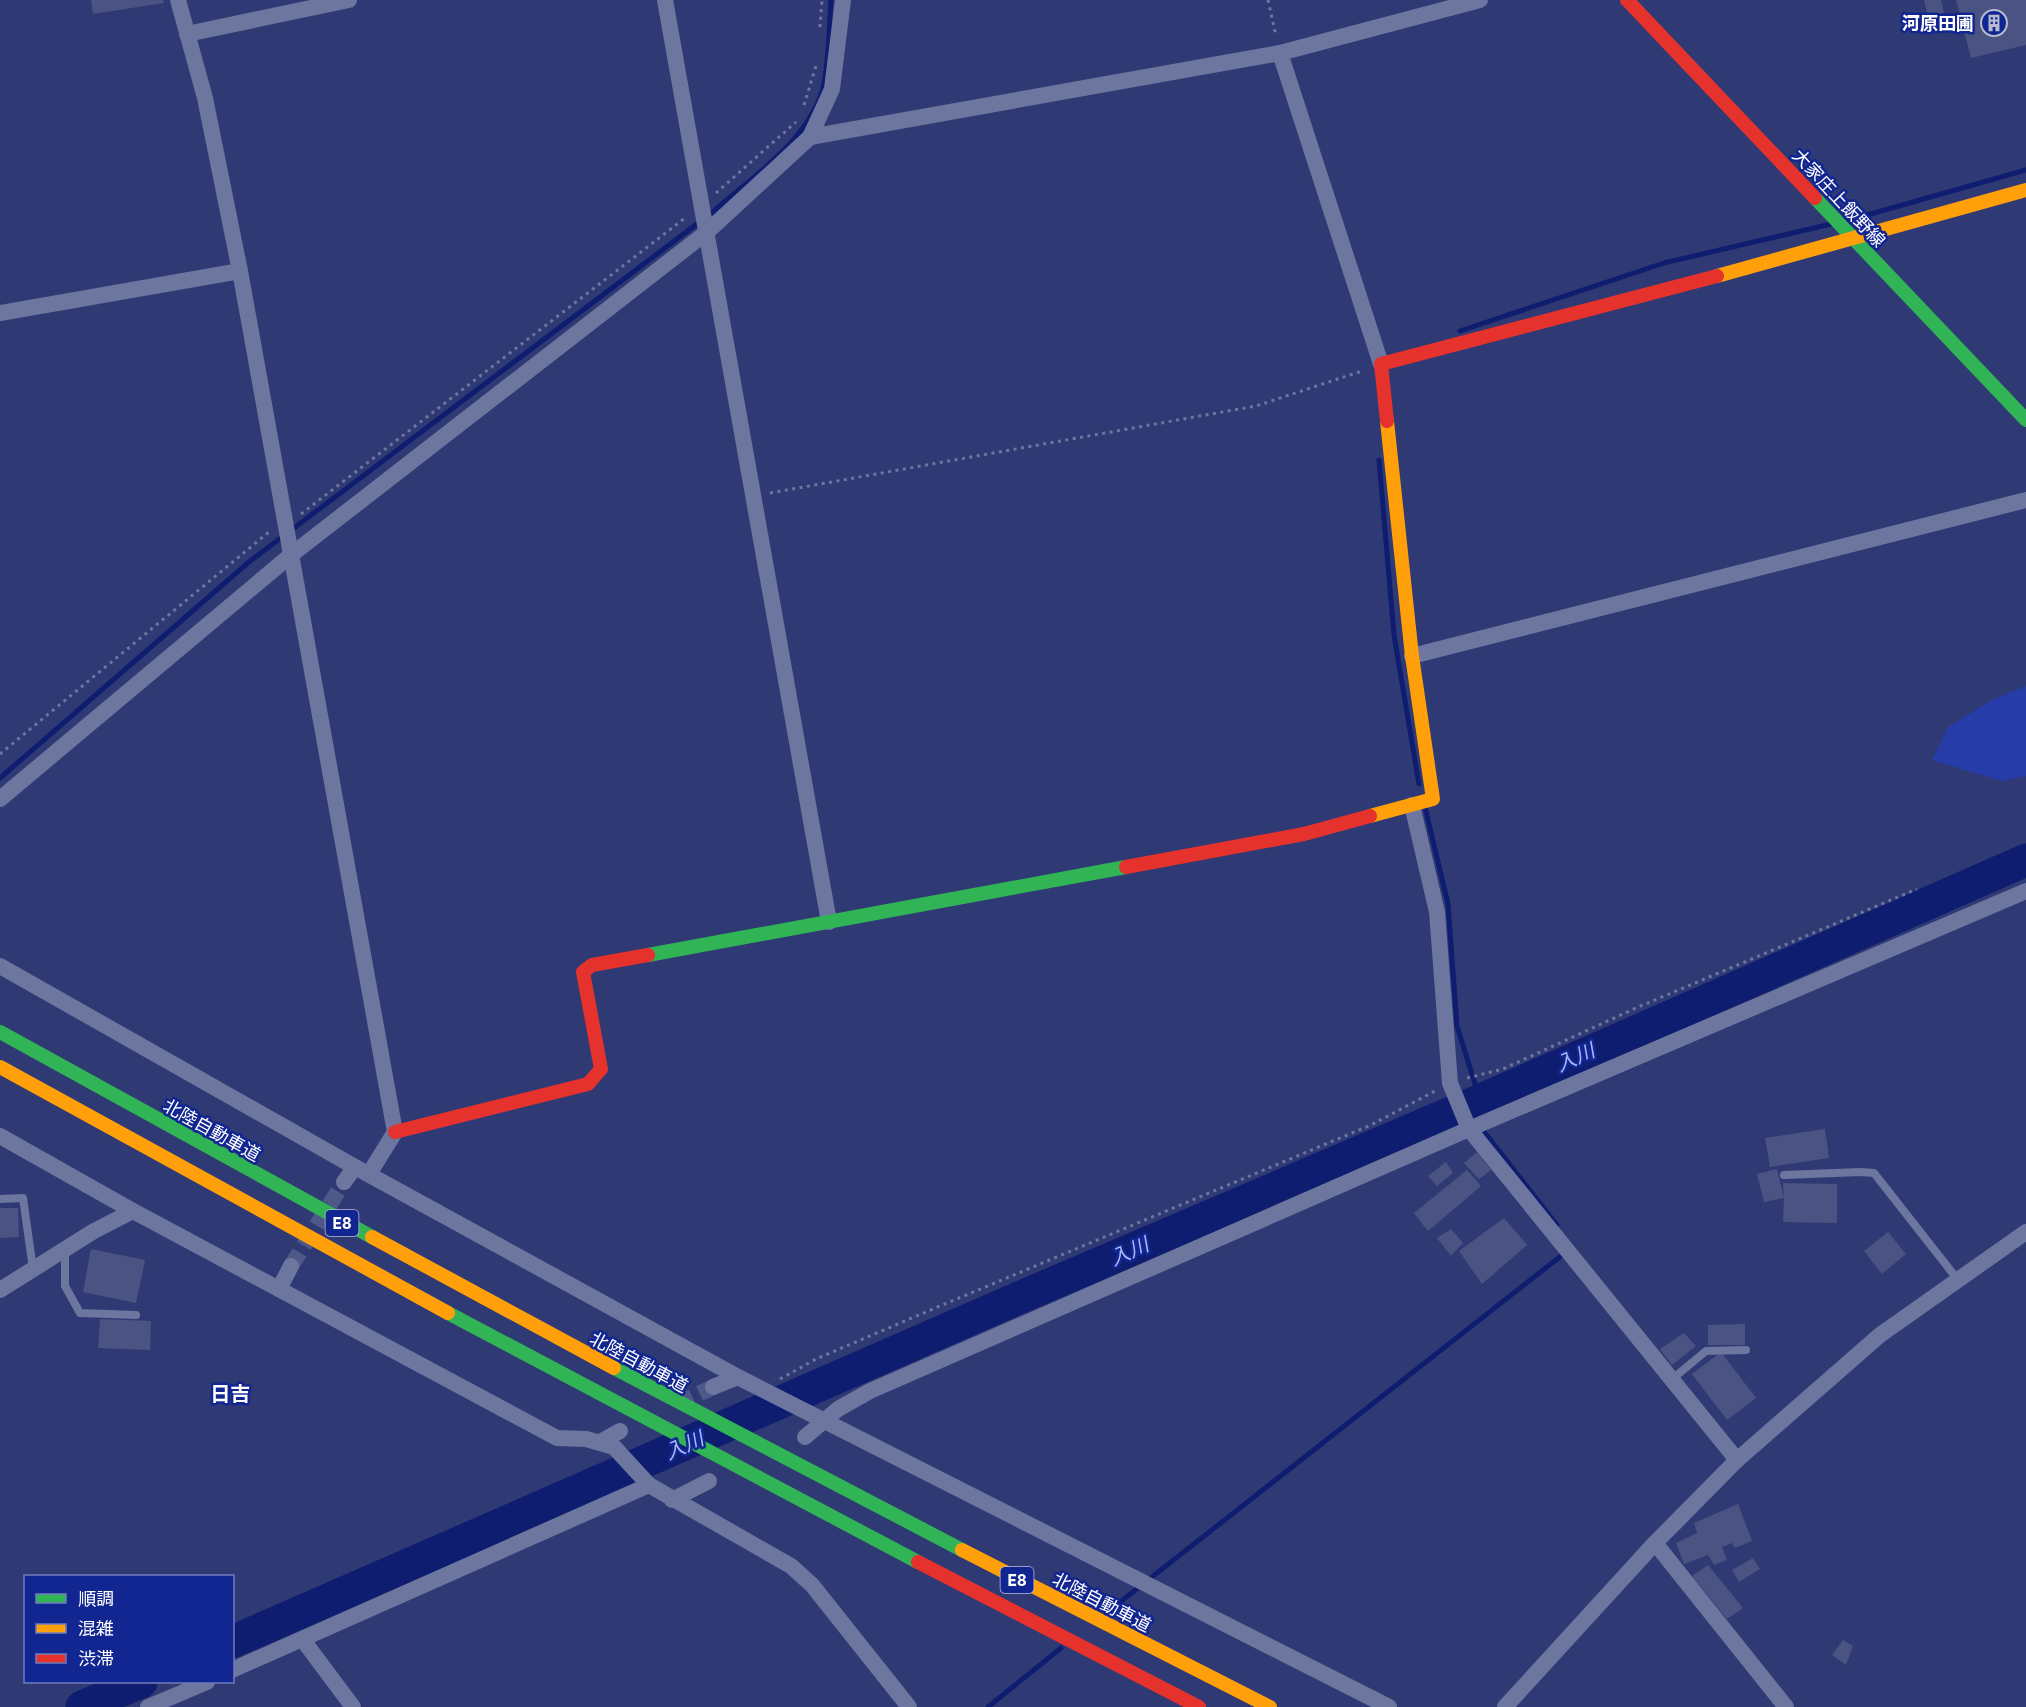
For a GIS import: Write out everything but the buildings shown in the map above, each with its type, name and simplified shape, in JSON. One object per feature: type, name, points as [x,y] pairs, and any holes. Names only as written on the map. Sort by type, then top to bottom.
[{"type":"main road","name":"大家庄上飯野線","points":[[1627,0],[2026,420]]},
{"type":"main road","points":[[395,1132],[588,1084],[601,1069],[583,972],[592,965],[1304,834],[1433,799],[1412,656],[1380,364],[1853,240],[2026,190]]},
{"type":"main road","name":"北陸自動車道","points":[[0,1032],[351,1228],[688,1409],[1059,1602],[1270,1707]]},
{"type":"main road","name":"E8","points":[[0,1067],[336,1255],[729,1465],[1199,1707]]},
{"type":"street","points":[[178,0],[205,98],[240,271],[395,1132],[362,1170],[344,1182]]},
{"type":"street","points":[[187,34],[349,0]]},
{"type":"street","points":[[665,0],[829,922]]},
{"type":"street","points":[[0,799],[291,555],[707,232],[810,137],[832,89],[843,0]]},
{"type":"street","points":[[810,137],[1280,53],[1480,0]]},
{"type":"street","points":[[1280,53],[1380,364]]},
{"type":"street","points":[[0,313],[240,271]]},
{"type":"street","points":[[1412,656],[2026,500]]},
{"type":"street","points":[[1412,805],[1437,912],[1452,1087],[1469,1129],[1737,1461]]},
{"type":"street","points":[[805,1437],[838,1409],[870,1391],[1469,1129],[2026,891]]},
{"type":"street","points":[[0,966],[362,1170],[738,1377],[1389,1707]]},
{"type":"street","points":[[0,1136],[133,1211],[557,1438],[602,1442],[614,1447],[649,1485],[791,1566],[812,1585],[909,1707]]},
{"type":"street","points":[[0,1290],[133,1211]]},
{"type":"street","points":[[1505,1707],[1655,1543],[1737,1461],[1880,1335],[2026,1232]]},
{"type":"street","points":[[279,1289],[291,1266]]},
{"type":"street","points":[[713,1387],[738,1377]]},
{"type":"street","points":[[602,1442],[620,1431]]},
{"type":"street","points":[[672,1500],[709,1481]]},
{"type":"street","points":[[234,1669],[649,1485]]},
{"type":"street","points":[[1655,1543],[1786,1707]]},
{"type":"street","points":[[303,1640],[353,1707]]},
{"type":"street","points":[[148,1707],[205,1683]]},
{"type":"lane","points":[[1784,1175],[1874,1173],[1958,1280]]},
{"type":"lane","points":[[0,1199],[23,1198],[33,1270]]},
{"type":"lane","points":[[65,1250],[65,1286],[80,1313],[136,1315]]},
{"type":"lane","points":[[1671,1380],[1706,1351],[1746,1350]]},
{"type":"path","points":[[820,35],[822,0]]},
{"type":"path","points":[[1268,0],[1280,53]]},
{"type":"path","points":[[802,109],[819,58]]},
{"type":"path","points":[[0,754],[285,519],[298,516],[701,206],[799,119]]},
{"type":"path","points":[[754,496],[1256,406],[1380,364]]},
{"type":"path","points":[[762,1388],[816,1359],[940,1305],[1371,1125],[1452,1087],[1503,1069],[1636,1008],[1917,889]]},
{"type":"shaded area","points":[[2026,686],[2026,776],[2001,781],[1932,760],[1948,727],[1992,700]]},
{"type":"waterway","points":[[0,778],[249,562],[714,211],[776,158],[803,127],[822,92],[827,60],[831,0]]},
{"type":"waterway","points":[[1846,221],[2026,170]]},
{"type":"waterway","points":[[1460,331],[1664,263],[1831,224]]},
{"type":"waterway","points":[[1379,460],[1394,635],[1419,784]]},
{"type":"waterway","points":[[1425,807],[1448,904],[1457,1026],[1480,1100]]},
{"type":"waterway","name":"入川","points":[[234,1641],[1014,1300],[1472,1104],[2026,860]]},
{"type":"waterway","points":[[1472,1104],[1485,1133],[1557,1225]]},
{"type":"waterway","points":[[1106,1613],[1566,1252]]},
{"type":"waterway","points":[[988,1707],[1061,1648]]},
{"type":"waterway","name":"入川","points":[[82,1707],[139,1683]]},
{"type":"tunnel","points":[[291,1266],[344,1182]]},
{"type":"tunnel","points":[[678,1404],[713,1387]]},
{"type":"traffic: fast","points":[[1815,198],[2026,420]]},
{"type":"traffic: fast","points":[[648,955],[1126,867]]},
{"type":"traffic: fast","points":[[0,1032],[372,1237]]},
{"type":"traffic: fast","points":[[448,1313],[918,1562]]},
{"type":"traffic: fast","points":[[614,1368],[962,1550]]},
{"type":"traffic: slow","points":[[1717,276],[2026,190]]},
{"type":"traffic: slow","points":[[1370,816],[1433,799],[1412,656],[1387,421]]},
{"type":"traffic: slow","points":[[0,1067],[448,1313]]},
{"type":"traffic: slow","points":[[372,1237],[614,1368]]},
{"type":"traffic: slow","points":[[962,1550],[1270,1707]]},
{"type":"traffic: jam","points":[[1627,0],[1815,198]]},
{"type":"traffic: jam","points":[[1387,421],[1381,364],[1717,276]]},
{"type":"traffic: jam","points":[[1126,867],[1304,834],[1370,816]]},
{"type":"traffic: jam","points":[[395,1132],[588,1084],[601,1069],[583,972],[592,965],[648,955]]},
{"type":"traffic: jam","points":[[918,1562],[1199,1707]]},
{"type":"place","name":"河原田圃","points":[[1994,23]]},
{"type":"district","name":"日吉","points":[[230,1393]]}]
